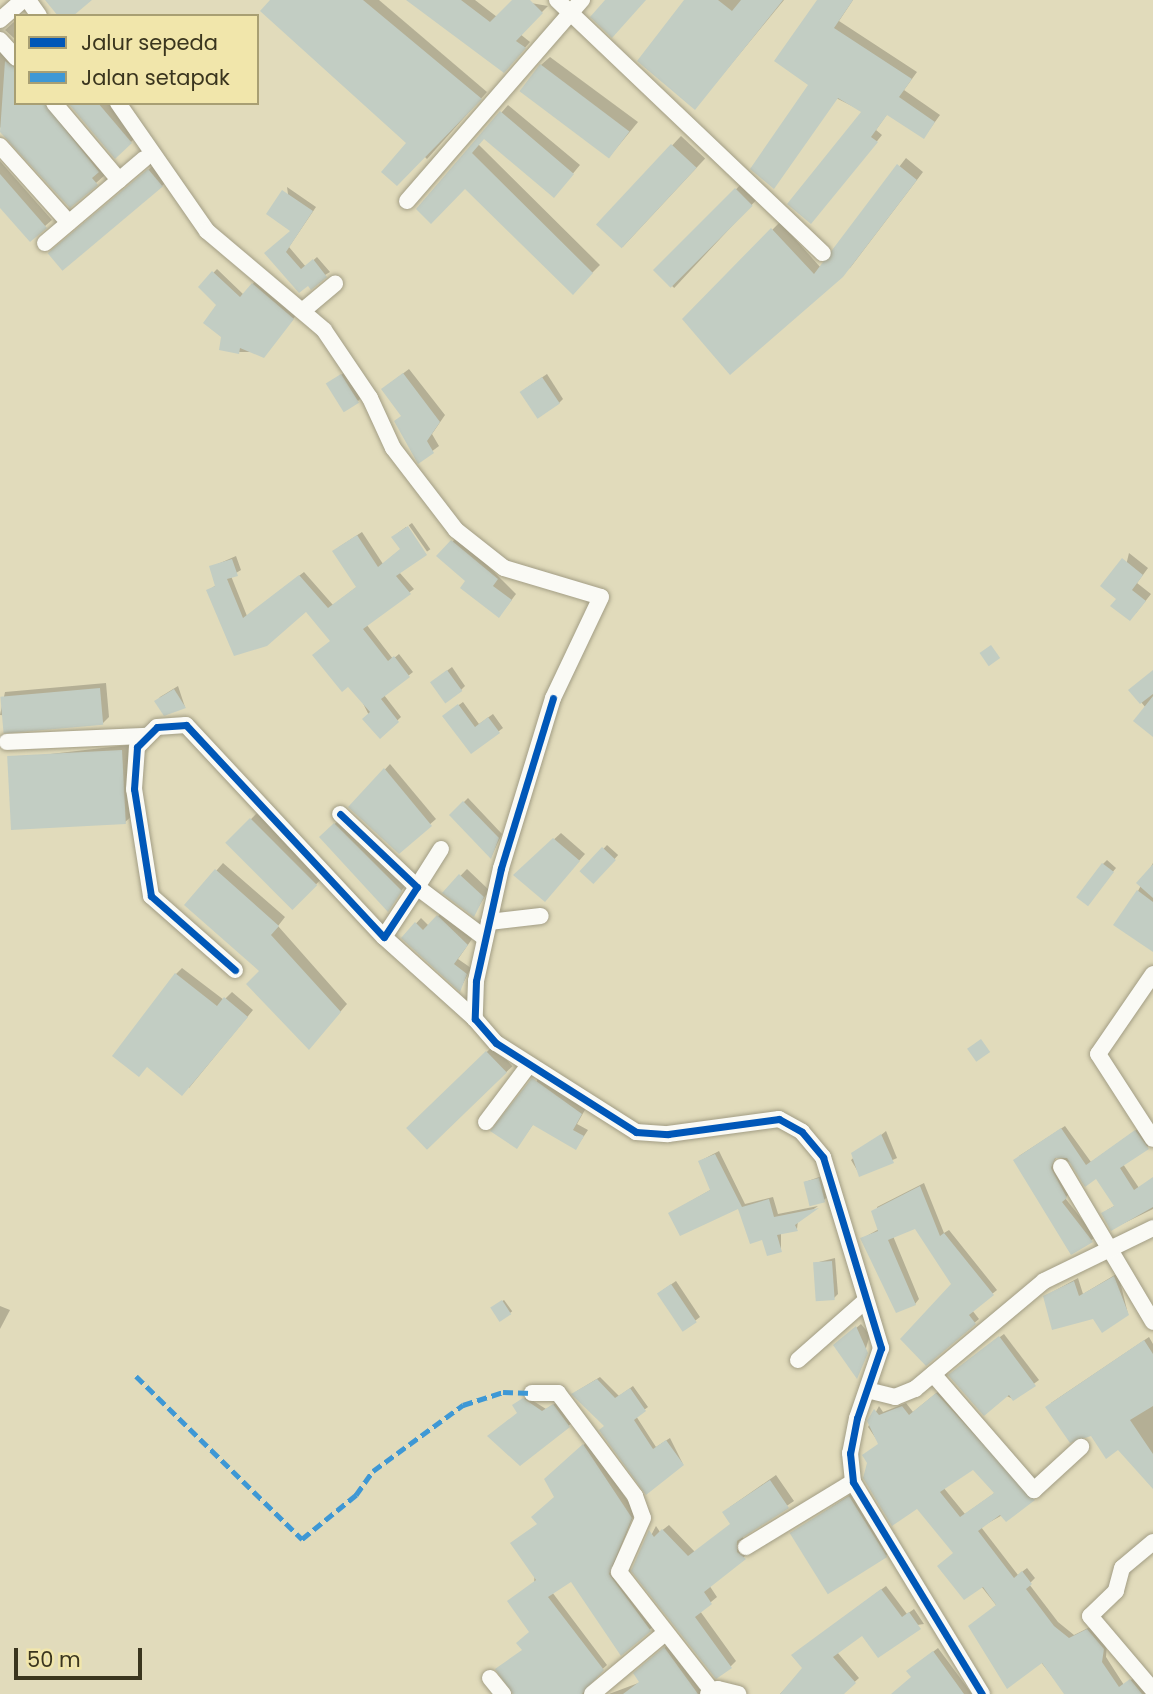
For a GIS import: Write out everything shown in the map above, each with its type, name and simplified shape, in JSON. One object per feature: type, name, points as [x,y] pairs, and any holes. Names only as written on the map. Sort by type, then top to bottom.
[{"type":"street","points":[[0,20],[23,0]]},
{"type":"street","points":[[557,0],[823,253]]},
{"type":"street","points":[[407,201],[583,0]]},
{"type":"street","points":[[0,40],[14,56]]},
{"type":"street","points":[[56,105],[119,180]]},
{"type":"street","points":[[119,105],[207,231],[306,308],[361,382],[407,468],[456,530],[504,568],[600,597],[553,698],[485,938],[475,1019]]},
{"type":"street","points":[[0,146],[69,223]]},
{"type":"street","points":[[45,243],[144,159]]},
{"type":"street","points":[[306,308],[335,284]]},
{"type":"street","points":[[235,970],[151,896],[134,789],[137,747],[146,736],[168,723],[186,725],[384,937],[475,1019],[529,1065],[618,1124],[647,1134],[668,1134],[779,1119],[802,1132],[835,1185],[865,1301],[881,1348],[871,1391],[850,1453],[853,1482],[982,1694]]},
{"type":"street","points":[[7,742],[146,736]]},
{"type":"street","points":[[340,814],[417,887],[485,938]]},
{"type":"street","points":[[384,937],[441,849]]},
{"type":"street","points":[[489,922],[541,916]]},
{"type":"street","points":[[1153,974],[1098,1054],[1153,1139]]},
{"type":"street","points":[[486,1122],[529,1065]]},
{"type":"street","points":[[1061,1167],[1114,1248],[1153,1322]]},
{"type":"street","points":[[871,1391],[903,1395],[933,1374],[1044,1281],[1153,1228]]},
{"type":"street","points":[[798,1360],[865,1301]]},
{"type":"street","points":[[933,1374],[1034,1490],[1081,1447]]},
{"type":"street","points":[[532,1393],[558,1393],[635,1496],[643,1518],[619,1572],[710,1692],[738,1694]]},
{"type":"street","points":[[746,1547],[853,1482]]},
{"type":"street","points":[[1153,1542],[1122,1568],[1116,1591],[1090,1616],[1153,1690]]},
{"type":"street","points":[[592,1694],[665,1633]]},
{"type":"street","points":[[490,1678],[503,1694]]},
{"type":"building","points":[[45,0],[92,0],[75,14],[56,14]]},
{"type":"building","points":[[270,0],[363,0],[482,99],[397,186],[381,172],[406,143],[260,11]]},
{"type":"building","points":[[406,0],[461,0],[490,22],[512,0],[530,0],[543,13],[516,41],[526,48],[504,73]]},
{"type":"building","points":[[605,0],[646,0],[612,38],[590,17]]},
{"type":"building","points":[[684,0],[718,0],[732,11],[741,0],[783,0],[695,110],[637,61]]},
{"type":"building","points":[[817,0],[853,0],[834,28],[912,79],[899,97],[935,122],[924,139],[887,115],[871,137],[878,142],[811,224],[787,204],[861,112],[838,98],[774,189],[750,169],[808,85],[774,61]]},
{"type":"building","points":[[5,61],[14,67],[14,105],[46,105],[99,172],[92,178],[98,185],[70,208],[0,132]]},
{"type":"building","points":[[540,64],[629,131],[609,159],[520,91]]},
{"type":"building","points":[[70,105],[100,105],[132,143],[115,159]]},
{"type":"building","points":[[500,111],[574,174],[554,198],[484,139],[472,153],[593,273],[573,295],[465,189],[431,224],[416,209]]},
{"type":"building","points":[[671,144],[697,168],[622,248],[596,224]]},
{"type":"building","points":[[897,164],[917,180],[843,277],[730,375],[682,319],[771,228],[814,274]]},
{"type":"building","points":[[148,169],[163,187],[62,271],[48,253]]},
{"type":"building","points":[[0,174],[47,228],[30,242],[0,208]]},
{"type":"building","points":[[735,188],[753,206],[671,288],[653,270]]},
{"type":"building","points":[[282,190],[313,211],[286,252],[301,269],[313,259],[327,277],[311,290],[308,286],[299,293],[264,253],[290,231],[266,214]]},
{"type":"building","points":[[212,271],[240,297],[252,283],[294,319],[264,358],[240,348],[239,354],[219,350],[221,337],[203,323],[216,305],[198,287]]},
{"type":"building","points":[[403,373],[440,422],[427,441],[434,453],[418,464],[394,421],[401,416],[381,389]]},
{"type":"building","points":[[341,374],[359,403],[344,412],[326,384]]},
{"type":"building","points":[[542,377],[560,404],[538,419],[520,392]]},
{"type":"building","points":[[408,526],[427,555],[396,576],[411,594],[363,629],[388,661],[394,656],[410,677],[381,699],[399,722],[380,739],[362,719],[370,712],[348,687],[342,692],[312,655],[330,641],[306,612],[267,646],[234,656],[206,590],[215,586],[209,566],[232,559],[238,576],[227,579],[243,618],[299,575],[328,608],[356,587],[332,551],[357,535],[378,567],[400,549],[391,537]]},
{"type":"building","points":[[451,540],[498,579],[493,586],[512,600],[499,618],[460,588],[465,581],[436,556]]},
{"type":"building","points":[[1122,558],[1143,575],[1132,590],[1146,601],[1130,621],[1110,606],[1116,599],[1100,586]]},
{"type":"building","points":[[991,645],[1000,658],[989,666],[980,653]]},
{"type":"building","points":[[447,670],[462,691],[445,703],[430,682]]},
{"type":"building","points":[[1153,670],[1153,694],[1140,704],[1128,690]]},
{"type":"building","points":[[100,688],[103,725],[4,734],[0,697]]},
{"type":"building","points":[[174,689],[186,708],[164,716],[154,701]]},
{"type":"building","points":[[1153,696],[1153,737],[1133,721]]},
{"type":"building","points":[[458,704],[475,727],[488,717],[500,733],[471,754],[442,716]]},
{"type":"building","points":[[122,750],[126,824],[11,830],[7,756]]},
{"type":"building","points":[[384,768],[432,826],[399,854],[348,807]]},
{"type":"building","points":[[463,801],[499,838],[491,859],[449,815]]},
{"type":"building","points":[[250,818],[317,885],[292,910],[225,843]]},
{"type":"building","points":[[334,823],[402,891],[388,912],[319,837]]},
{"type":"building","points":[[553,838],[580,861],[545,902],[513,875]]},
{"type":"building","points":[[602,847],[616,860],[593,884],[579,871]]},
{"type":"building","points":[[1102,863],[1114,872],[1088,906],[1076,897]]},
{"type":"building","points":[[1153,864],[1153,898],[1136,883]]},
{"type":"building","points":[[215,869],[279,926],[271,935],[341,1012],[309,1050],[246,984],[259,971],[184,905]]},
{"type":"building","points":[[459,874],[484,897],[474,917],[442,893]]},
{"type":"building","points":[[1137,890],[1153,902],[1153,952],[1113,925]]},
{"type":"building","points":[[437,915],[468,945],[454,964],[467,974],[460,992],[401,938],[415,922],[423,930]]},
{"type":"building","points":[[175,973],[217,1006],[224,997],[248,1017],[182,1096],[147,1067],[139,1077],[112,1056]]},
{"type":"building","points":[[981,1039],[990,1052],[976,1062],[967,1049]]},
{"type":"building","points":[[486,1051],[507,1073],[427,1150],[406,1128]]},
{"type":"building","points":[[532,1078],[582,1114],[573,1130],[584,1136],[576,1150],[533,1125],[517,1149],[490,1131]]},
{"type":"building","points":[[1061,1128],[1086,1165],[1135,1130],[1149,1149],[1120,1168],[1134,1190],[1153,1177],[1153,1207],[1111,1231],[1101,1213],[1114,1206],[1096,1179],[1085,1187],[1067,1158],[1055,1158],[1051,1168],[1067,1198],[1062,1202],[1093,1242],[1071,1255],[1013,1160]]},
{"type":"building","points":[[881,1134],[894,1163],[859,1177],[851,1153]]},
{"type":"building","points":[[715,1154],[742,1207],[769,1199],[774,1217],[819,1208],[795,1225],[798,1231],[777,1235],[782,1252],[767,1256],[762,1240],[750,1244],[738,1209],[680,1236],[668,1213],[710,1190],[698,1161]]},
{"type":"building","points":[[819,1178],[825,1202],[810,1206],[803,1182]]},
{"type":"building","points":[[920,1186],[940,1236],[944,1233],[994,1295],[969,1315],[976,1324],[926,1366],[900,1339],[951,1284],[915,1229],[888,1240],[916,1305],[896,1313],[860,1238],[878,1231],[871,1211]]},
{"type":"building","points":[[832,1261],[835,1300],[816,1301],[813,1262]]},
{"type":"building","points":[[1114,1276],[1129,1315],[1102,1333],[1093,1319],[1052,1330],[1043,1296],[1074,1281],[1079,1296]]},
{"type":"building","points":[[671,1284],[697,1322],[683,1332],[657,1294]]},
{"type":"building","points":[[502,1300],[511,1314],[500,1322],[490,1308]]},
{"type":"building","points":[[856,1326],[868,1353],[857,1379],[833,1345]]},
{"type":"building","points":[[999,1336],[1036,1386],[1013,1401],[1009,1395],[984,1416],[948,1375]]},
{"type":"building","points":[[1144,1340],[1153,1354],[1153,1406],[1130,1420],[1153,1454],[1153,1489],[1118,1450],[1106,1459],[1091,1436],[1070,1443],[1045,1407]]},
{"type":"building","points":[[597,1379],[615,1398],[630,1388],[646,1411],[634,1420],[653,1449],[666,1440],[684,1465],[646,1495],[599,1430],[604,1426],[571,1394]]},
{"type":"building","points":[[936,1393],[1035,1500],[1006,1522],[1000,1515],[978,1531],[1014,1578],[1022,1571],[1032,1584],[1026,1589],[1054,1626],[1069,1638],[1087,1629],[1104,1649],[1102,1662],[1119,1687],[1130,1679],[1142,1694],[1064,1694],[1042,1663],[1007,1689],[968,1626],[996,1605],[983,1587],[964,1600],[937,1566],[953,1553],[917,1509],[892,1526],[863,1478],[867,1463],[862,1455],[878,1444],[867,1421],[874,1409],[879,1415],[902,1406],[909,1415]],"holes":[[[973,1470],[994,1493],[960,1517],[940,1492]]]},
{"type":"building","points":[[523,1398],[542,1411],[553,1404],[570,1427],[520,1466],[487,1436],[517,1413],[512,1405]]},
{"type":"building","points":[[583,1444],[632,1518],[609,1574],[651,1631],[621,1656],[571,1582],[548,1597],[604,1670],[582,1694],[513,1694],[495,1669],[522,1650],[516,1643],[529,1632],[507,1601],[536,1580],[510,1543],[537,1524],[531,1517],[554,1497],[544,1479]]},
{"type":"building","points":[[770,1480],[789,1508],[737,1541],[737,1552],[746,1559],[704,1592],[712,1604],[695,1617],[732,1668],[716,1679],[631,1571],[649,1530],[654,1537],[662,1529],[688,1556],[730,1524],[722,1512]]},
{"type":"building","points":[[849,1496],[887,1557],[828,1594],[790,1533]]},
{"type":"building","points":[[881,1589],[902,1617],[909,1612],[921,1629],[878,1658],[862,1636],[833,1657],[856,1683],[844,1694],[780,1694],[802,1668],[791,1655]]},
{"type":"building","points":[[664,1647],[698,1694],[623,1694],[639,1682],[633,1673]]},
{"type":"building","points":[[933,1651],[964,1694],[891,1694],[911,1677],[906,1671]]},
{"type":"marked path","points":[[136,1376],[302,1539],[356,1495],[373,1471],[463,1405],[503,1392],[532,1393]]},
{"type":"cycle path","points":[[553,698],[501,868],[476,981],[475,1019],[496,1043],[636,1132],[668,1134],[779,1119],[802,1132],[823,1157],[881,1348],[857,1418],[850,1453],[853,1482],[982,1694]]},
{"type":"cycle path","points":[[235,970],[151,896],[134,789],[137,747],[157,727],[186,725],[384,937],[417,887],[340,814]]}]
